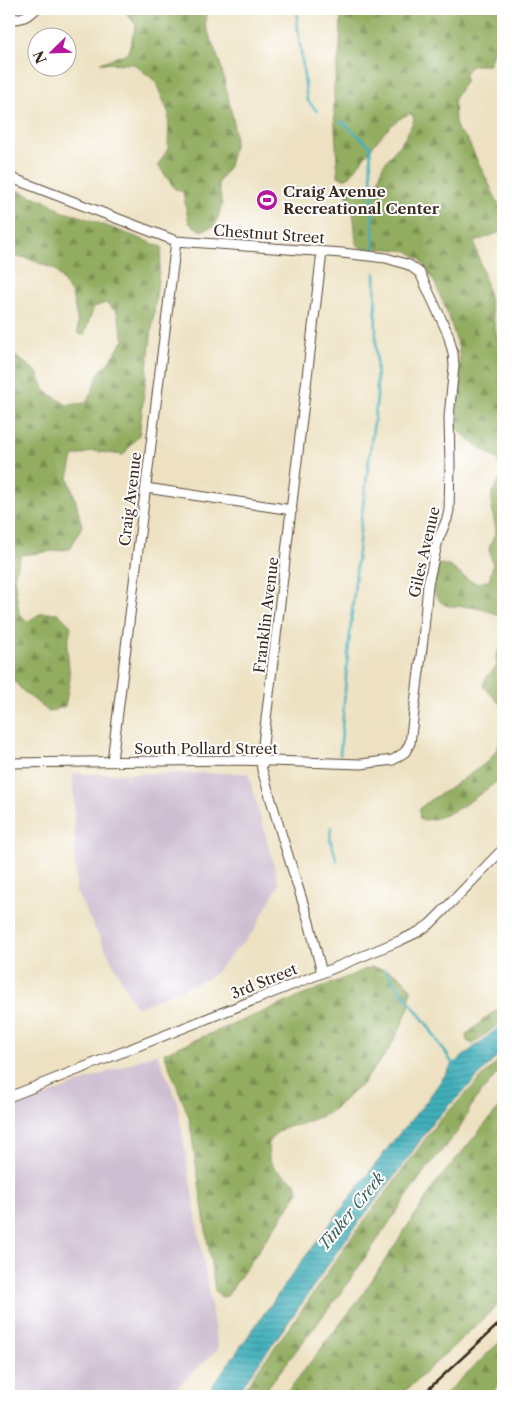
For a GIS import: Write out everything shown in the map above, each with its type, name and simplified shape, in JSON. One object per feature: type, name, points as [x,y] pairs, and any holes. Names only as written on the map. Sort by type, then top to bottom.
[{"type":"street","points":[[9,20],[22,18],[36,9]]},
{"type":"street","name":"Chestnut Street","points":[[9,177],[176,241],[322,252],[395,260],[415,268],[420,273],[450,339],[454,360],[453,381]]},
{"type":"street","name":"Craig Avenue","points":[[112,761],[176,241]]},
{"type":"street","name":"Franklin Avenue","points":[[322,252],[261,761],[281,834],[309,922],[322,973]]},
{"type":"street","name":"Giles Avenue","points":[[401,756],[410,743],[428,584],[438,540],[449,510],[449,417],[453,381]]},
{"type":"street","points":[[146,488],[292,510]]},
{"type":"street","name":"South Pollard Street","points":[[9,763],[261,761],[361,764],[393,760],[401,756]]},
{"type":"street","name":"3rd Street","points":[[9,1098],[322,973],[418,932],[430,924],[503,849]]},
{"type":"shaded area","points":[[248,773],[279,884],[253,932],[211,977],[136,1008],[76,892],[73,774]]},
{"type":"shaded area","points":[[157,1053],[177,1101],[218,1349],[168,1396],[9,1396],[9,1110]]},
{"type":"green space","points":[[123,9],[207,9],[205,24],[221,66],[233,119],[235,142],[229,166],[218,183],[222,205],[215,226],[201,231],[189,223],[183,192],[175,189],[158,165],[168,149],[169,114],[155,81],[134,64],[100,63],[128,53],[136,25]]},
{"type":"green space","points":[[341,9],[503,9],[503,20],[489,65],[472,65],[465,73],[465,82],[454,99],[455,122],[458,131],[467,139],[503,213],[503,231],[474,242],[485,279],[500,351],[500,362],[503,369],[503,617],[478,609],[448,606],[441,602],[435,592],[435,574],[440,564],[450,567],[467,579],[477,583],[489,581],[493,565],[489,549],[496,531],[492,508],[492,492],[502,476],[498,460],[469,440],[456,427],[460,374],[459,349],[435,283],[421,260],[408,251],[361,248],[356,244],[355,225],[346,190],[378,183],[383,165],[405,138],[414,120],[412,114],[404,116],[378,139],[350,176],[344,179],[338,176],[334,88],[340,48]]},
{"type":"green space","points":[[9,187],[50,203],[63,212],[80,216],[162,247],[139,435],[123,455],[93,451],[73,457],[68,478],[82,526],[70,549],[21,555],[14,576],[19,613],[27,622],[41,613],[58,613],[71,626],[67,647],[70,679],[65,706],[49,712],[23,691],[9,675],[9,352],[36,371],[45,391],[67,405],[86,403],[99,373],[124,340],[117,312],[106,303],[94,307],[84,335],[78,334],[72,294],[56,270],[27,258],[9,255]]},
{"type":"green space","points":[[503,645],[503,707],[483,686],[487,676],[497,666],[496,655]]},
{"type":"green space","points":[[503,724],[503,777],[475,798],[453,811],[431,819],[420,820],[419,809],[490,760],[499,745]]},
{"type":"green space","points":[[371,967],[398,975],[411,989],[409,1007],[400,1029],[388,1051],[362,1084],[329,1113],[301,1124],[283,1128],[274,1135],[268,1145],[269,1159],[275,1169],[296,1183],[299,1192],[227,1296],[221,1297],[215,1290],[189,1117],[164,1053]]},
{"type":"green space","points":[[503,1007],[503,1021],[473,1044],[467,1041],[466,1035],[489,1015]]},
{"type":"green space","points":[[503,1056],[503,1067],[474,1101],[458,1131],[423,1173],[343,1290],[261,1396],[239,1396],[304,1307],[346,1245],[436,1124]]},
{"type":"green space","points":[[503,1104],[503,1300],[400,1396],[284,1396],[358,1301],[436,1183]]},
{"type":"green space","points":[[503,1339],[503,1380],[489,1396],[443,1396]]},
{"type":"water","name":"Tinker Creek","points":[[503,1024],[503,1052],[433,1122],[406,1161],[343,1243],[235,1396],[205,1396],[302,1261],[394,1140],[426,1102],[452,1065]]},
{"type":"waterway","points":[[298,9],[297,21],[307,100],[317,111]]},
{"type":"waterway","points":[[341,121],[370,146],[374,250]]},
{"type":"waterway","points":[[340,755],[361,521],[377,398],[375,273]]},
{"type":"waterway","points":[[331,827],[330,838],[337,861]]},
{"type":"waterway","points":[[384,969],[426,1023],[455,1067]]},
{"type":"railway","points":[[421,1396],[503,1320]]},
{"type":"place","name":"Craig Avenue Recreational Center","points":[[267,200]]}]
